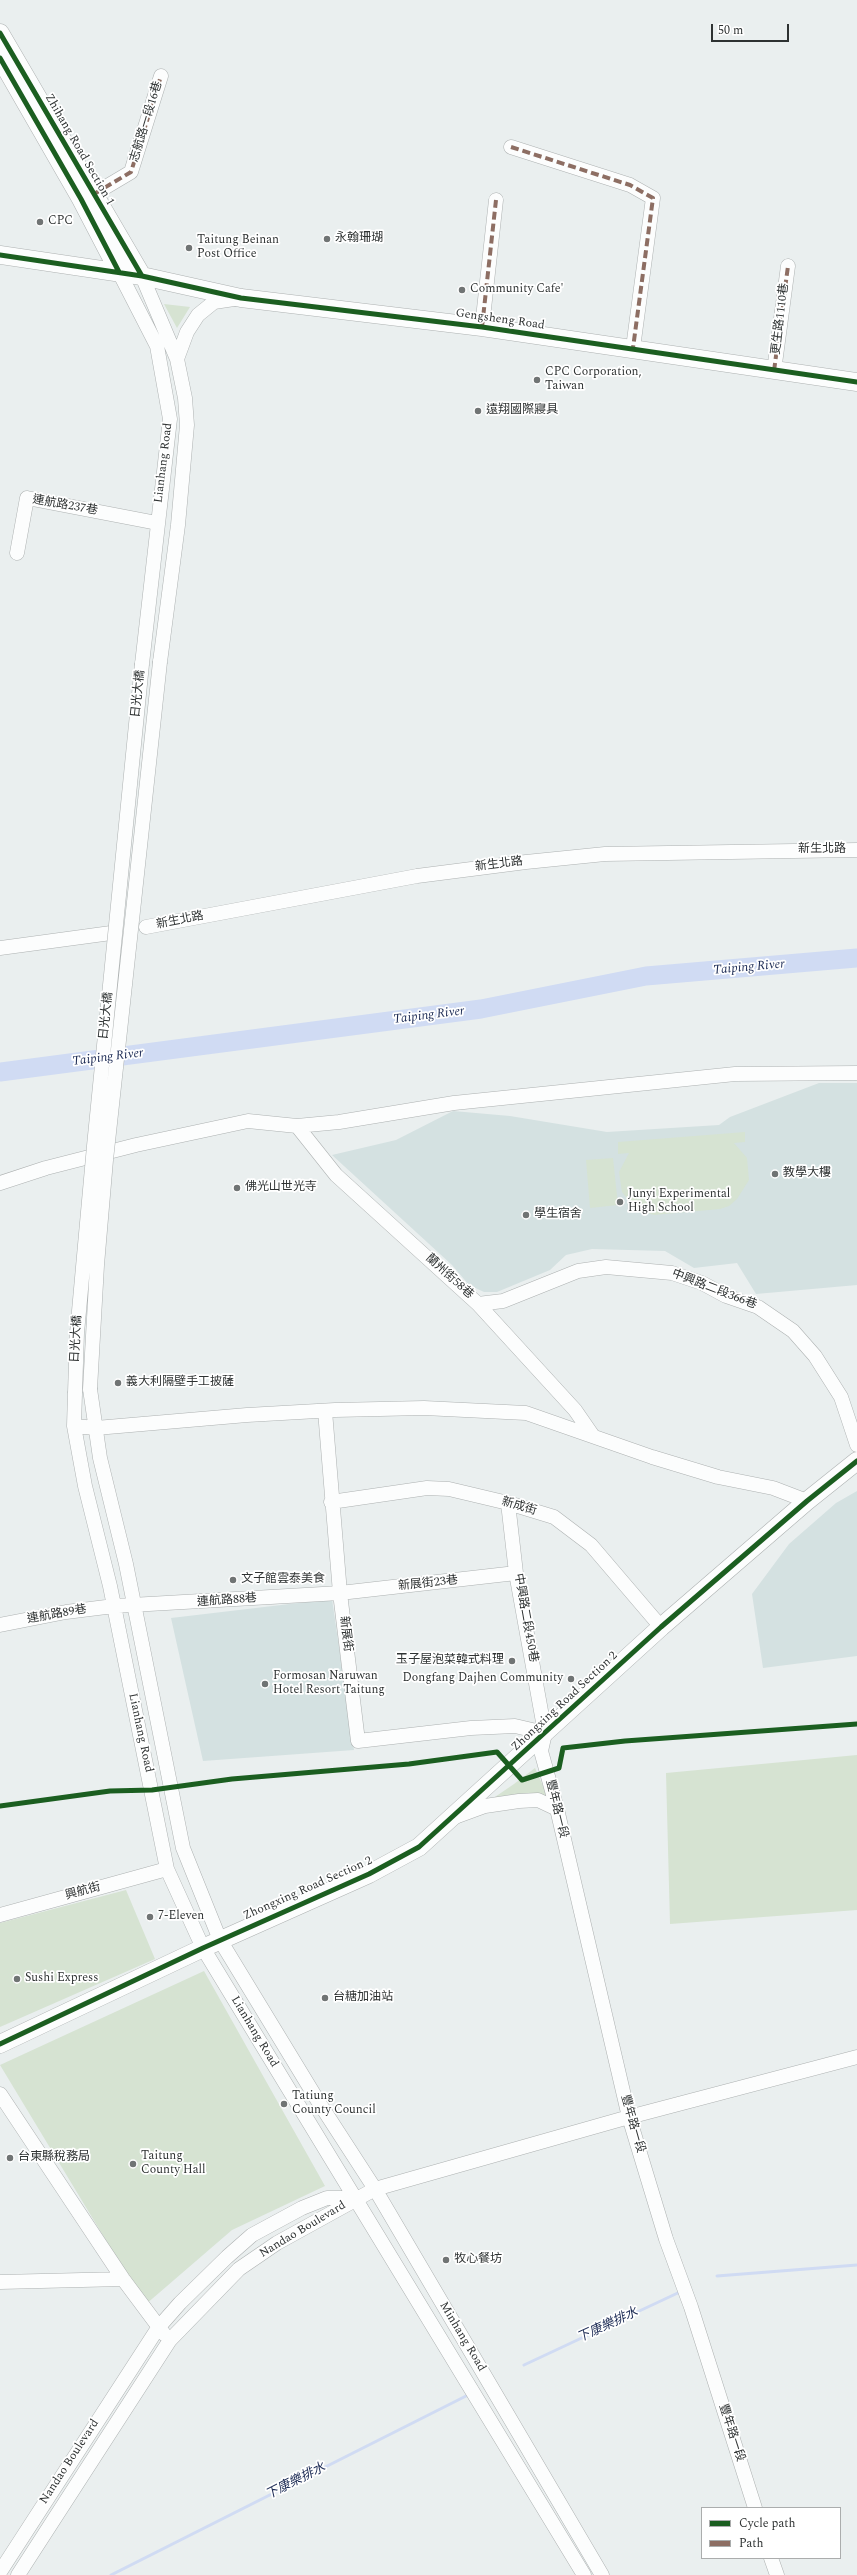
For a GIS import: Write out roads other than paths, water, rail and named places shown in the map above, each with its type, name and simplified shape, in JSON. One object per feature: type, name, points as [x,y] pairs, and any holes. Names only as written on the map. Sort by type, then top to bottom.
[{"type":"main road","name":"Zhihang Road Section 1","points":[[0,33],[142,276]]},
{"type":"main road","name":"Zhihang Road Section 1","points":[[0,58],[81,199],[119,272]]},
{"type":"main road","name":"Gengsheng Road","points":[[0,255],[142,276],[240,298],[482,327],[857,382]]},
{"type":"main road","name":"Zhongxing Road Section 2","points":[[203,1948],[369,1874],[419,1847],[453,1818],[661,1628],[807,1500],[857,1461]]},
{"type":"main road","points":[[0,2044],[203,1948]]},
{"type":"street","name":"志航路一段16巷","points":[[94,194],[131,172],[161,76]]},
{"type":"street","points":[[511,147],[630,184],[653,198],[633,348]]},
{"type":"street","points":[[482,327],[496,200]]},
{"type":"street","name":"更生路1110巷","points":[[774,371],[788,266]]},
{"type":"street","name":"Lianhang Road","points":[[119,272],[157,346],[170,419],[142,664]]},
{"type":"street","name":"Lianhang Road","points":[[142,276],[177,359],[185,398],[186,442],[178,525],[160,662]]},
{"type":"street","points":[[177,359],[187,332],[198,315],[214,302],[240,298]]},
{"type":"street","points":[[168,437],[186,442]]},
{"type":"street","name":"連航路237巷","points":[[17,553],[27,498],[157,523]]},
{"type":"street","name":"日光大橋","points":[[90,1389],[96,1265],[106,1160],[160,662]]},
{"type":"street","name":"日光大橋","points":[[75,1393],[77,1333],[94,1146],[142,664]]},
{"type":"street","name":"新生北路","points":[[146,927],[417,876],[526,862],[605,854],[857,850]]},
{"type":"street","points":[[0,948],[111,933]]},
{"type":"street","points":[[0,1183],[46,1168],[248,1121],[297,1126],[339,1122],[454,1103],[615,1085],[735,1074],[857,1073]]},
{"type":"street","name":"蘭州街58巷","points":[[297,1126],[336,1175],[478,1304],[575,1410],[593,1436]]},
{"type":"street","name":"中興路二段366巷","points":[[478,1304],[503,1301],[578,1271],[606,1267],[672,1273],[702,1283],[726,1296],[758,1307],[793,1330],[815,1356],[841,1396],[857,1445]]},
{"type":"street","name":"Lianhang Road","points":[[90,1389],[100,1458],[134,1606],[183,1848],[220,1940],[318,2101]]},
{"type":"street","name":"Lianhang Road","points":[[75,1393],[74,1426],[85,1486],[114,1606],[167,1869],[203,1948],[302,2113]]},
{"type":"street","points":[[74,1426],[96,1428],[248,1415],[325,1411],[424,1408],[526,1412],[593,1436],[718,1477],[773,1488],[807,1500]]},
{"type":"street","name":"新展街","points":[[325,1411],[331,1502],[340,1593],[358,1741],[471,1728],[515,1726],[545,1733]]},
{"type":"street","name":"新成街","points":[[331,1502],[427,1488],[465,1492],[554,1517],[591,1545],[661,1628]]},
{"type":"street","name":"中興路二段450巷","points":[[508,1503],[516,1573],[545,1733]]},
{"type":"street","name":"新展街23巷","points":[[340,1593],[516,1573]]},
{"type":"street","name":"連航路88巷","points":[[114,1606],[340,1593]]},
{"type":"street","name":"連航路89巷","points":[[0,1625],[66,1612],[114,1606]]},
{"type":"street","name":"豐年路一段","points":[[545,1733],[541,1751],[557,1809],[628,2117],[691,2307],[755,2507]]},
{"type":"street","points":[[144,1752],[163,1749]]},
{"type":"street","points":[[453,1818],[485,1806],[519,1801],[538,1800],[557,1809]]},
{"type":"street","name":"興航街","points":[[0,1915],[167,1869]]},
{"type":"street","points":[[356,2198],[375,2189],[628,2117],[857,2057]]},
{"type":"street","points":[[0,2094],[123,2279],[158,2328],[170,2340]]},
{"type":"street","name":"Minhang Road","points":[[318,2101],[375,2189],[602,2575]]},
{"type":"street","name":"Minhang Road","points":[[302,2113],[356,2198],[584,2575]]},
{"type":"street","name":"Nandao Boulevard","points":[[0,2572],[158,2328],[208,2275],[252,2235],[302,2208],[327,2198],[356,2198]]},
{"type":"street","name":"Nandao Boulevard","points":[[18,2575],[170,2340],[239,2269],[277,2243],[332,2214],[356,2198]]},
{"type":"street","points":[[0,2282],[123,2279]]},
{"type":"street","points":[[771,2559],[777,2575]]},
{"type":"waterway","name":"Taiping River","points":[[0,1072],[481,1009],[646,976],[857,958]]},
{"type":"waterway","name":"下康樂排水","points":[[717,2276],[857,2265]]},
{"type":"waterway","name":"下康樂排水","points":[[524,2365],[682,2291]]},
{"type":"waterway","name":"下康樂排水","points":[[111,2575],[470,2394]]},
{"type":"place","name":"CPC","points":[[40,222]]},
{"type":"place","name":"永翰珊瑚","points":[[327,239]]},
{"type":"place","name":"Taitung Beinan Post Office","points":[[189,248]]},
{"type":"place","name":"Community Cafe'","points":[[462,290]]},
{"type":"place","name":"CPC Corporation, Taiwan","points":[[537,380]]},
{"type":"place","name":"遠翔國際寢具","points":[[478,411]]},
{"type":"place","name":"教學大樓","points":[[775,1174]]},
{"type":"place","name":"佛光山世光寺","points":[[237,1188]]},
{"type":"place","name":"Junyi Experimental High School","points":[[620,1202]]},
{"type":"place","name":"學生宿舍","points":[[526,1215]]},
{"type":"place","name":"義大利隔壁手工披薩","points":[[118,1383]]},
{"type":"place","name":"文子館雲泰美食","points":[[233,1580]]},
{"type":"place","name":"玉子屋泡菜韓式料理","points":[[512,1661]]},
{"type":"place","name":"Dongfang Dajhen Community","points":[[571,1679]]},
{"type":"place","name":"Formosan Naruwan Hotel Resort Taitung","points":[[265,1684]]},
{"type":"place","name":"7-Eleven","points":[[150,1917]]},
{"type":"place","name":"Sushi Express","points":[[17,1979]]},
{"type":"place","name":"台糖加油站","points":[[325,1998]]},
{"type":"place","name":"Tatiung County Council","points":[[284,2104]]},
{"type":"place","name":"台東縣稅務局","points":[[10,2158]]},
{"type":"place","name":"Taitung County Hall","points":[[133,2164]]},
{"type":"place","name":"牧心餐坊","points":[[446,2260]]}]
